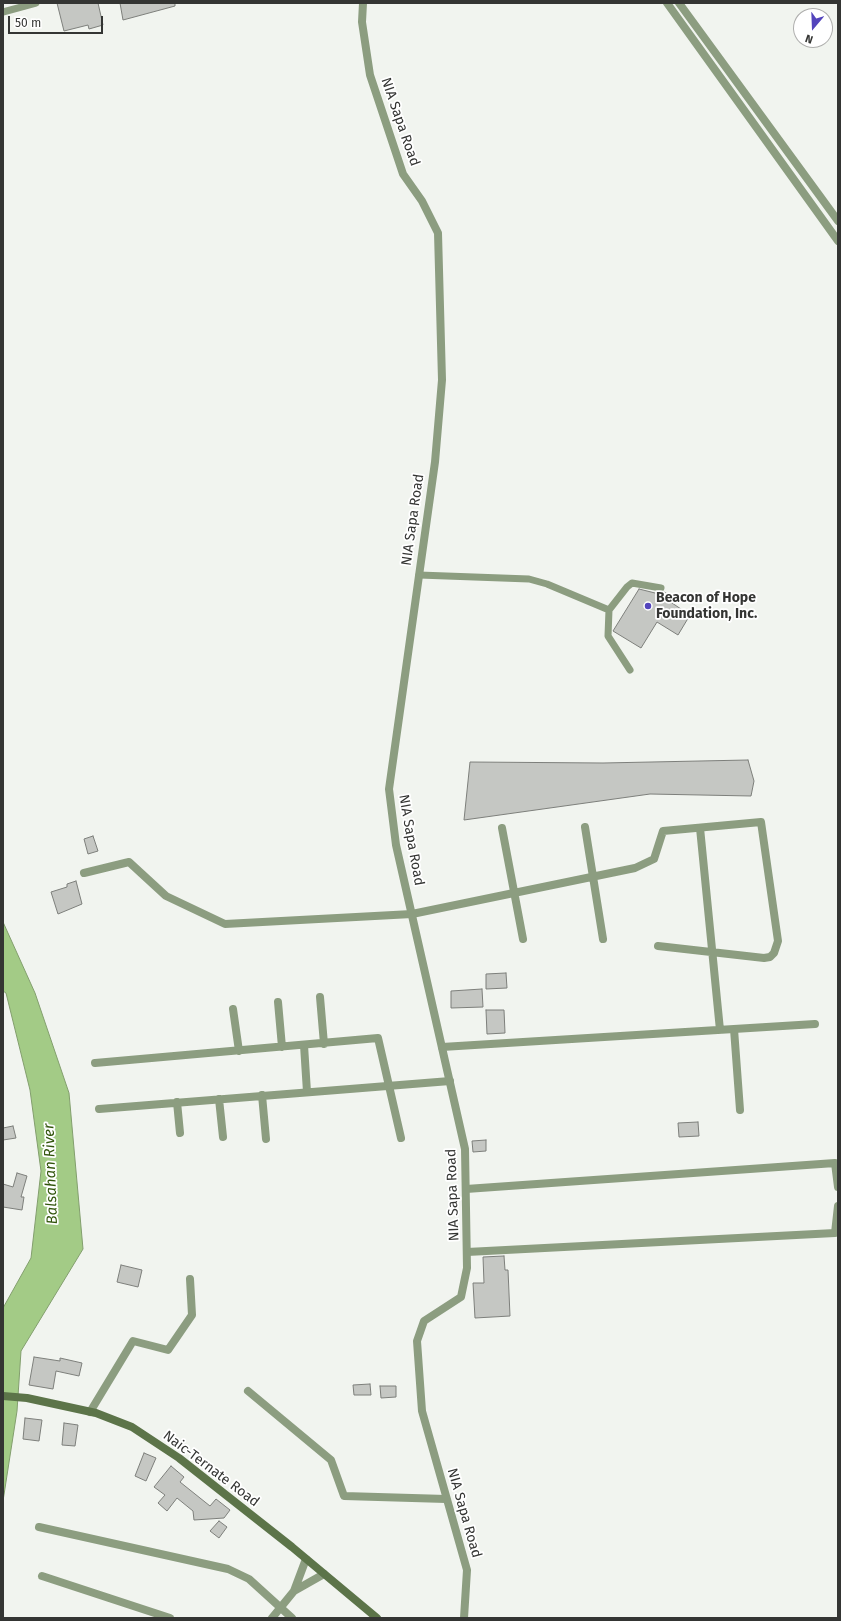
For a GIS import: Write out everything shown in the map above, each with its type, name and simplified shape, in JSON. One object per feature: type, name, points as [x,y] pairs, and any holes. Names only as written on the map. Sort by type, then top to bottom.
[{"type":"main road","name":"Naic-Ternate Road","points":[[3,1396],[27,1398],[90,1412],[132,1427],[179,1458],[306,1559],[377,1618]]},
{"type":"street","name":"NIA Sapa Road","points":[[363,3],[362,22],[370,75],[404,174],[422,201],[438,233],[442,380],[435,462],[390,789],[396,845],[465,1149],[467,1268],[461,1297],[424,1321],[417,1341],[422,1411],[467,1570],[464,1618]]},
{"type":"street","points":[[666,3],[838,241]]},
{"type":"street","points":[[679,3],[838,221]]},
{"type":"street","points":[[84,873],[129,862],[166,896],[225,924],[412,914],[593,875],[635,868],[654,859],[663,831],[761,822],[778,941],[774,953],[770,957],[658,946]]},
{"type":"street","points":[[585,827],[603,939]]},
{"type":"street","points":[[502,828],[513,893],[523,939]]},
{"type":"street","points":[[700,828],[720,1030]]},
{"type":"street","points":[[320,997],[324,1044]]},
{"type":"street","points":[[278,1002],[282,1047]]},
{"type":"street","points":[[233,1009],[238,1051]]},
{"type":"street","points":[[442,1048],[815,1024]]},
{"type":"street","points":[[734,1029],[740,1110]]},
{"type":"street","points":[[95,1063],[324,1044],[378,1038],[401,1138]]},
{"type":"street","points":[[304,1045],[307,1092]]},
{"type":"street","points":[[99,1109],[450,1081]]},
{"type":"street","points":[[262,1096],[266,1139]]},
{"type":"street","points":[[219,1099],[223,1137]]},
{"type":"street","points":[[177,1102],[180,1133]]},
{"type":"street","points":[[466,1189],[835,1163],[838,1187]]},
{"type":"street","points":[[467,1252],[835,1233],[838,1206]]},
{"type":"street","points":[[90,1412],[133,1341],[168,1350],[192,1315],[190,1280]]},
{"type":"street","points":[[248,1391],[331,1460],[344,1496],[446,1499]]},
{"type":"street","points":[[39,1527],[228,1569],[249,1579],[279,1608],[292,1618]]},
{"type":"street","points":[[294,1591],[306,1559]]},
{"type":"street","points":[[272,1618],[294,1591],[324,1574]]},
{"type":"street","points":[[42,1576],[170,1618]]},
{"type":"lane","points":[[3,12],[36,3]]},
{"type":"lane","points":[[419,575],[529,579],[547,584],[608,610]]},
{"type":"lane","points":[[630,670],[608,636],[608,610],[632,583],[661,588]]},
{"type":"water","name":"Balsahan River","points":[[3,922],[35,993],[69,1093],[83,1249],[21,1351],[17,1411],[3,1501],[3,1308],[31,1258],[41,1171],[30,1090],[6,993],[3,991]]},
{"type":"building","points":[[57,3],[98,3],[103,25],[89,29],[88,25],[64,31]]},
{"type":"building","points":[[120,3],[175,3],[175,6],[123,20]]},
{"type":"building","points":[[639,589],[655,593],[664,592],[675,598],[672,603],[690,615],[678,635],[657,622],[641,648],[613,631]]},
{"type":"building","points":[[748,760],[754,781],[751,796],[650,794],[464,820],[470,762],[603,763]]},
{"type":"building","points":[[93,836],[98,851],[88,854],[84,839]]},
{"type":"building","points":[[76,881],[82,904],[58,914],[51,892],[67,887],[67,884]]},
{"type":"building","points":[[506,973],[507,988],[486,989],[486,974]]},
{"type":"building","points":[[482,989],[483,1007],[451,1008],[451,991]]},
{"type":"building","points":[[486,1010],[504,1010],[505,1033],[487,1034]]},
{"type":"building","points":[[698,1122],[699,1136],[679,1137],[678,1123]]},
{"type":"building","points":[[13,1126],[16,1138],[3,1140],[3,1128]]},
{"type":"building","points":[[486,1140],[486,1151],[473,1152],[472,1141]]},
{"type":"building","points":[[17,1173],[27,1176],[21,1197],[24,1197],[22,1210],[3,1207],[3,1184],[13,1187]]},
{"type":"building","points":[[504,1256],[505,1270],[508,1270],[510,1316],[475,1318],[473,1283],[484,1283],[483,1257]]},
{"type":"building","points":[[121,1265],[142,1270],[138,1287],[117,1282]]},
{"type":"building","points":[[34,1357],[60,1361],[60,1358],[82,1363],[79,1376],[56,1371],[53,1389],[29,1385]]},
{"type":"building","points":[[370,1384],[371,1395],[354,1395],[353,1385]]},
{"type":"building","points":[[380,1386],[396,1386],[396,1397],[381,1398]]},
{"type":"building","points":[[25,1418],[42,1420],[39,1441],[23,1439]]},
{"type":"building","points":[[64,1423],[78,1425],[75,1446],[62,1445]]},
{"type":"building","points":[[144,1453],[156,1458],[146,1481],[135,1476]]},
{"type":"building","points":[[171,1466],[184,1477],[180,1482],[210,1506],[216,1499],[230,1510],[224,1518],[194,1520],[193,1511],[177,1498],[167,1511],[158,1503],[165,1495],[154,1487]]},
{"type":"building","points":[[219,1521],[227,1527],[219,1538],[210,1531]]},
{"type":"place","name":"Beacon of Hope Foundation, Inc.","points":[[648,606]]}]
